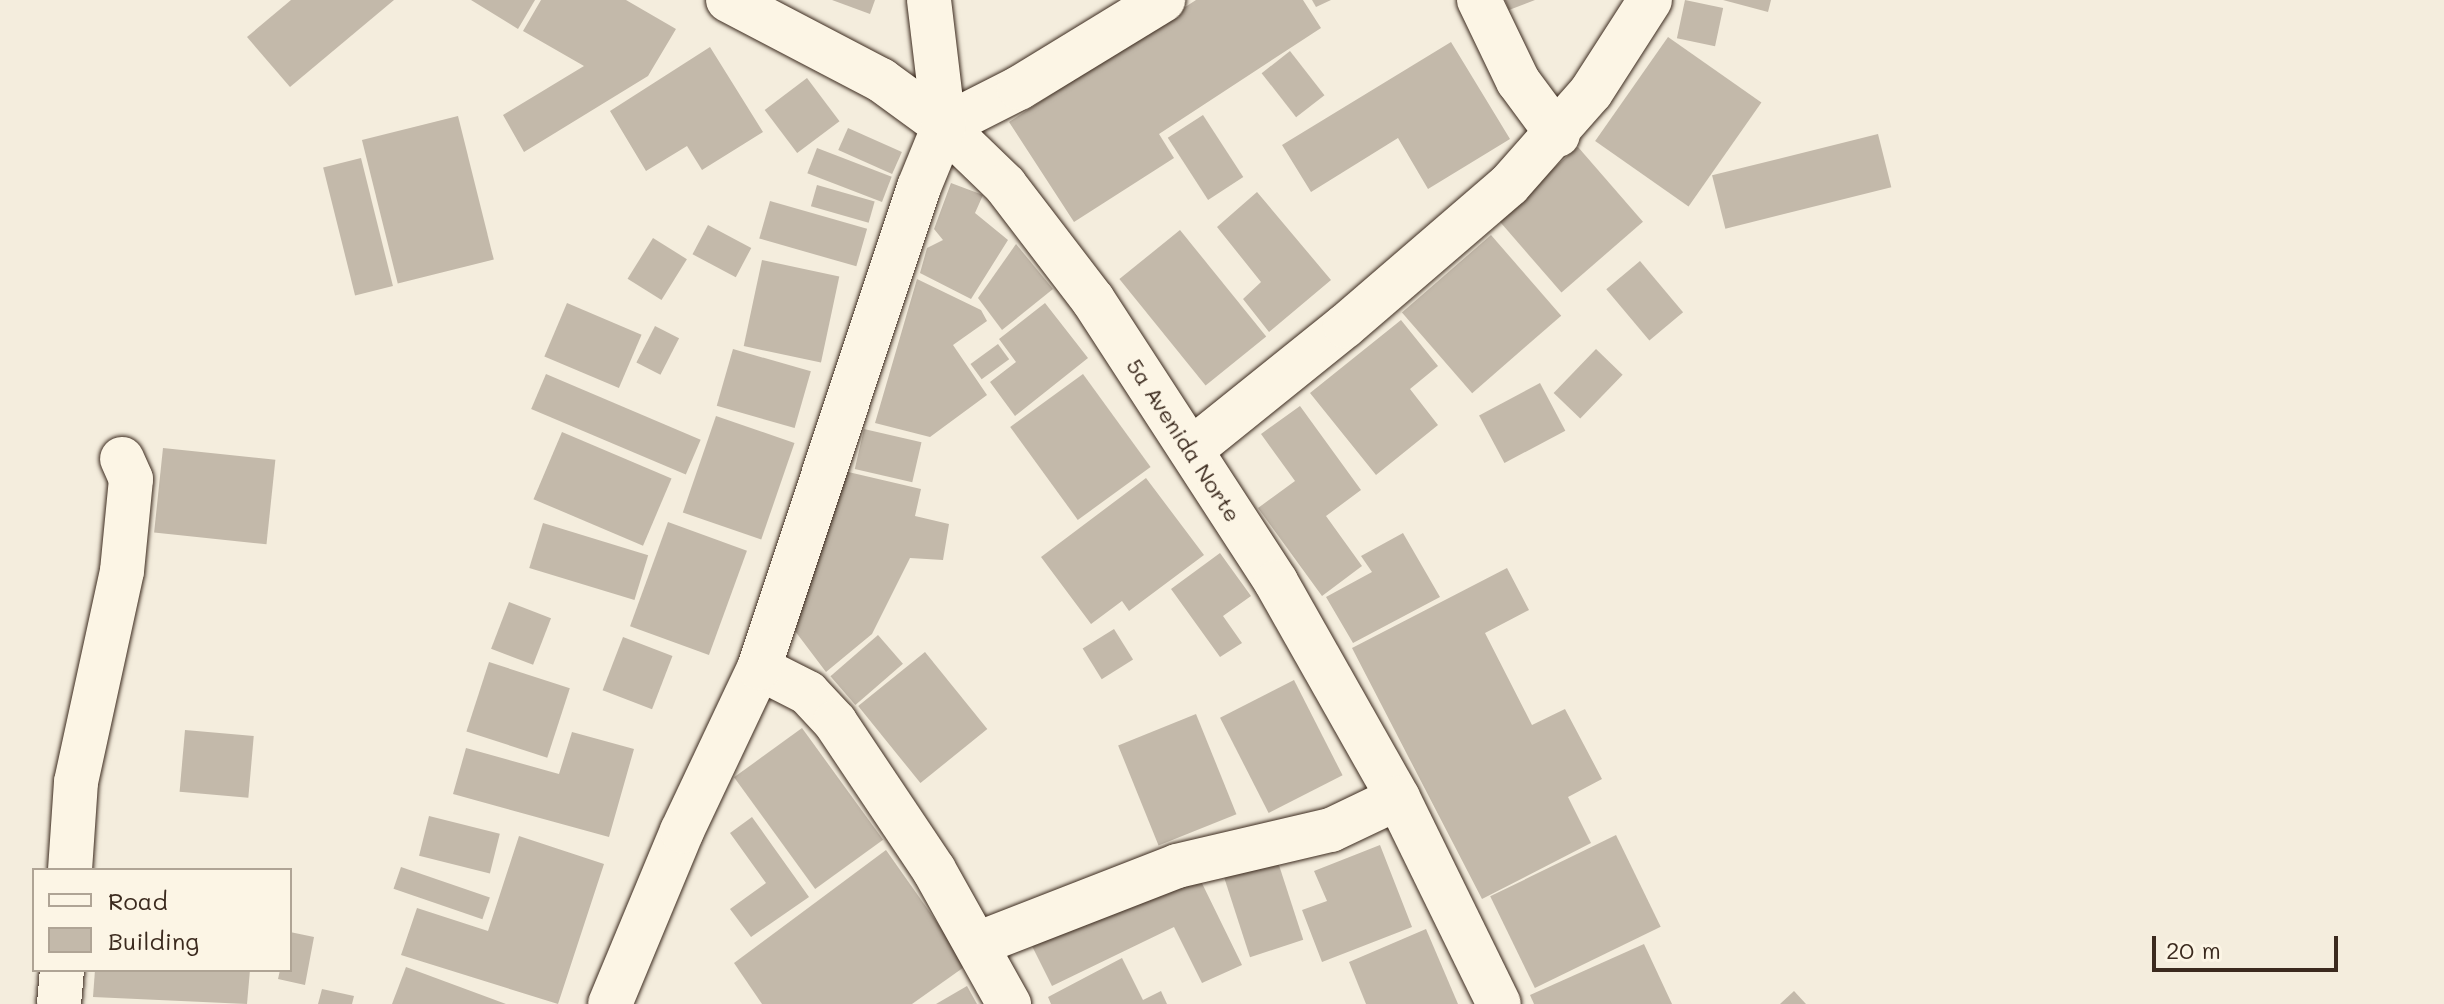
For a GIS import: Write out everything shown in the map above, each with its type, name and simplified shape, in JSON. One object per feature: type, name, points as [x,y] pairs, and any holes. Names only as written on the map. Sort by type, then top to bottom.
[{"type":"street","name":"5a Avenida Norte","points":[[728,0],[881,80],[944,126],[1005,185],[1093,300],[1276,582],[1398,798],[1499,1004]]},
{"type":"street","points":[[610,1004],[682,831],[759,668],[914,201],[944,126],[929,0]]},
{"type":"street","points":[[944,126],[1019,88],[1163,0]]},
{"type":"street","points":[[1479,0],[1518,81],[1558,135]]},
{"type":"street","points":[[1192,449],[1345,326],[1509,185],[1558,135],[1623,49],[1650,0]]},
{"type":"street","points":[[70,868],[76,782],[122,571],[131,479],[122,459]]},
{"type":"street","points":[[759,668],[808,693],[835,722],[977,944],[1009,1004]]},
{"type":"street","points":[[977,944],[1177,866],[1331,830],[1398,798]]},
{"type":"street","points":[[59,1004],[62,972]]},
{"type":"building","points":[[291,0],[394,0],[290,87],[247,37]]},
{"type":"building","points":[[471,0],[535,0],[518,29]]},
{"type":"building","points":[[541,0],[626,0],[676,29],[648,76],[524,152],[503,115],[584,66],[523,31]]},
{"type":"building","points":[[832,0],[875,0],[870,14]]},
{"type":"building","points":[[1196,0],[1303,0],[1321,28],[1159,134],[1174,158],[1074,222],[1009,122]]},
{"type":"building","points":[[1312,0],[1331,0],[1316,7]]},
{"type":"building","points":[[1505,0],[1535,0],[1509,10]]},
{"type":"building","points":[[1685,0],[1723,8],[1715,46],[1677,38]]},
{"type":"building","points":[[1723,0],[1771,0],[1768,12]]},
{"type":"building","points":[[1668,37],[1761,102],[1689,206],[1595,141]]},
{"type":"building","points":[[1451,42],[1510,139],[1428,189],[1398,138],[1311,192],[1282,145]]},
{"type":"building","points":[[710,47],[763,132],[702,170],[687,146],[646,171],[610,111]]},
{"type":"building","points":[[1290,51],[1324,95],[1296,117],[1262,73]]},
{"type":"building","points":[[807,78],[839,121],[797,153],[765,110]]},
{"type":"building","points":[[1203,115],[1243,177],[1208,200],[1168,138]]},
{"type":"building","points":[[458,116],[494,260],[398,284],[362,140]]},
{"type":"building","points":[[848,128],[902,152],[892,174],[838,150]]},
{"type":"building","points":[[1878,134],[1891,187],[1725,229],[1712,175]]},
{"type":"building","points":[[1578,147],[1643,222],[1561,293],[1496,218]]},
{"type":"building","points":[[817,148],[892,177],[882,202],[807,173]]},
{"type":"building","points":[[361,158],[393,286],[355,296],[323,167]]},
{"type":"building","points":[[951,183],[983,195],[975,213],[1008,240],[971,299],[920,273],[927,248],[943,240],[934,229]]},
{"type":"building","points":[[817,185],[875,202],[869,223],[811,206]]},
{"type":"building","points":[[1257,192],[1331,280],[1269,332],[1243,299],[1261,282],[1217,227]]},
{"type":"building","points":[[770,201],[867,229],[856,266],[759,238]]},
{"type":"building","points":[[708,225],[751,248],[736,277],[693,254]]},
{"type":"building","points":[[1180,230],[1266,336],[1206,386],[1119,279]]},
{"type":"building","points":[[1491,235],[1561,316],[1472,393],[1402,312]]},
{"type":"building","points":[[653,238],[687,259],[661,300],[628,279]]},
{"type":"building","points":[[1016,244],[1053,289],[1002,330],[978,298]]},
{"type":"building","points":[[762,260],[839,276],[821,363],[744,346]]},
{"type":"building","points":[[1640,261],[1683,312],[1649,341],[1606,289]]},
{"type":"building","points":[[917,279],[981,310],[987,321],[953,345],[987,395],[930,437],[875,423]]},
{"type":"building","points":[[567,303],[642,335],[619,388],[544,356]]},
{"type":"building","points":[[1045,303],[1088,358],[1015,416],[990,382],[1016,362],[999,339]]},
{"type":"building","points":[[1401,320],[1438,366],[1410,389],[1438,425],[1376,475],[1310,393]]},
{"type":"building","points":[[655,326],[679,338],[660,375],[636,363]]},
{"type":"building","points":[[998,344],[1009,359],[982,379],[970,364]]},
{"type":"building","points":[[733,349],[811,371],[795,428],[717,406]]},
{"type":"building","points":[[1596,349],[1623,375],[1580,419],[1554,393]]},
{"type":"building","points":[[546,374],[701,440],[686,475],[531,409]]},
{"type":"building","points":[[1083,374],[1151,467],[1078,520],[1010,427]]},
{"type":"building","points":[[1540,383],[1565,431],[1504,463],[1479,415]]},
{"type":"building","points":[[1300,406],[1361,490],[1326,516],[1362,566],[1322,596],[1258,508],[1295,481],[1261,434]]},
{"type":"building","points":[[716,416],[794,443],[761,539],[683,512]]},
{"type":"building","points":[[864,429],[921,442],[912,482],[855,469]]},
{"type":"building","points":[[562,432],[672,478],[643,546],[533,499]]},
{"type":"building","points":[[163,448],[275,460],[266,544],[154,533]]},
{"type":"building","points":[[844,471],[921,489],[915,516],[949,524],[943,560],[910,558],[872,634],[826,672],[795,631]]},
{"type":"building","points":[[1146,478],[1204,555],[1129,611],[1122,601],[1091,624],[1041,557]]},
{"type":"building","points":[[668,522],[747,551],[709,655],[630,626]]},
{"type":"building","points":[[543,523],[648,555],[634,600],[529,568]]},
{"type":"building","points":[[1403,533],[1440,597],[1353,643],[1326,597],[1372,572],[1361,556]]},
{"type":"building","points":[[1220,553],[1251,596],[1223,616],[1242,643],[1220,657],[1171,589]]},
{"type":"building","points":[[1507,568],[1529,610],[1485,633],[1532,725],[1565,709],[1602,779],[1568,797],[1591,843],[1482,899],[1352,648]]},
{"type":"building","points":[[509,602],[551,618],[533,665],[491,649]]},
{"type":"building","points":[[1114,629],[1133,660],[1102,679],[1083,649]]},
{"type":"building","points":[[878,635],[903,664],[855,705],[830,676]]},
{"type":"building","points":[[623,637],[672,656],[652,709],[603,690]]},
{"type":"building","points":[[925,652],[987,729],[920,783],[858,706]]},
{"type":"building","points":[[489,662],[570,688],[547,758],[466,731]]},
{"type":"building","points":[[1294,680],[1343,775],[1269,813],[1220,718]]},
{"type":"building","points":[[1196,714],[1236,814],[1159,846],[1118,745]]},
{"type":"building","points":[[802,728],[883,840],[815,889],[734,777]]},
{"type":"building","points":[[185,730],[254,736],[248,798],[180,792]]},
{"type":"building","points":[[572,732],[634,749],[609,837],[453,794],[466,748],[559,774]]},
{"type":"building","points":[[429,816],[500,834],[490,873],[419,856]]},
{"type":"building","points":[[752,817],[809,897],[751,937],[730,909],[766,883],[730,833]]},
{"type":"building","points":[[1616,835],[1661,927],[1535,988],[1490,896]]},
{"type":"building","points":[[519,836],[604,864],[558,1004],[401,955],[417,908],[488,931]]},
{"type":"building","points":[[1380,845],[1412,927],[1322,962],[1302,910],[1327,901],[1314,871]]},
{"type":"building","points":[[886,850],[967,965],[912,1004],[762,1004],[734,963]]},
{"type":"building","points":[[1277,859],[1303,940],[1250,957],[1224,876]]},
{"type":"building","points":[[401,867],[490,898],[482,919],[394,889]]},
{"type":"building","points":[[1196,871],[1242,965],[1202,983],[1174,927],[1052,986],[1032,946]]},
{"type":"building","points":[[1426,929],[1458,1004],[1366,1004],[1349,962]]},
{"type":"building","points":[[292,932],[314,937],[305,985],[278,979],[280,972],[292,972]]},
{"type":"building","points":[[1644,944],[1672,1004],[1534,1004],[1530,995]]},
{"type":"building","points":[[1122,958],[1143,1000],[1161,991],[1167,1004],[1051,1004],[1048,997]]},
{"type":"building","points":[[406,967],[506,1004],[392,1004]]},
{"type":"building","points":[[95,972],[250,972],[247,1004],[93,997]]},
{"type":"building","points":[[967,986],[977,1004],[936,1004]]},
{"type":"building","points":[[322,989],[354,996],[352,1004],[318,1004]]},
{"type":"building","points":[[1794,991],[1806,1004],[1780,1004]]}]
